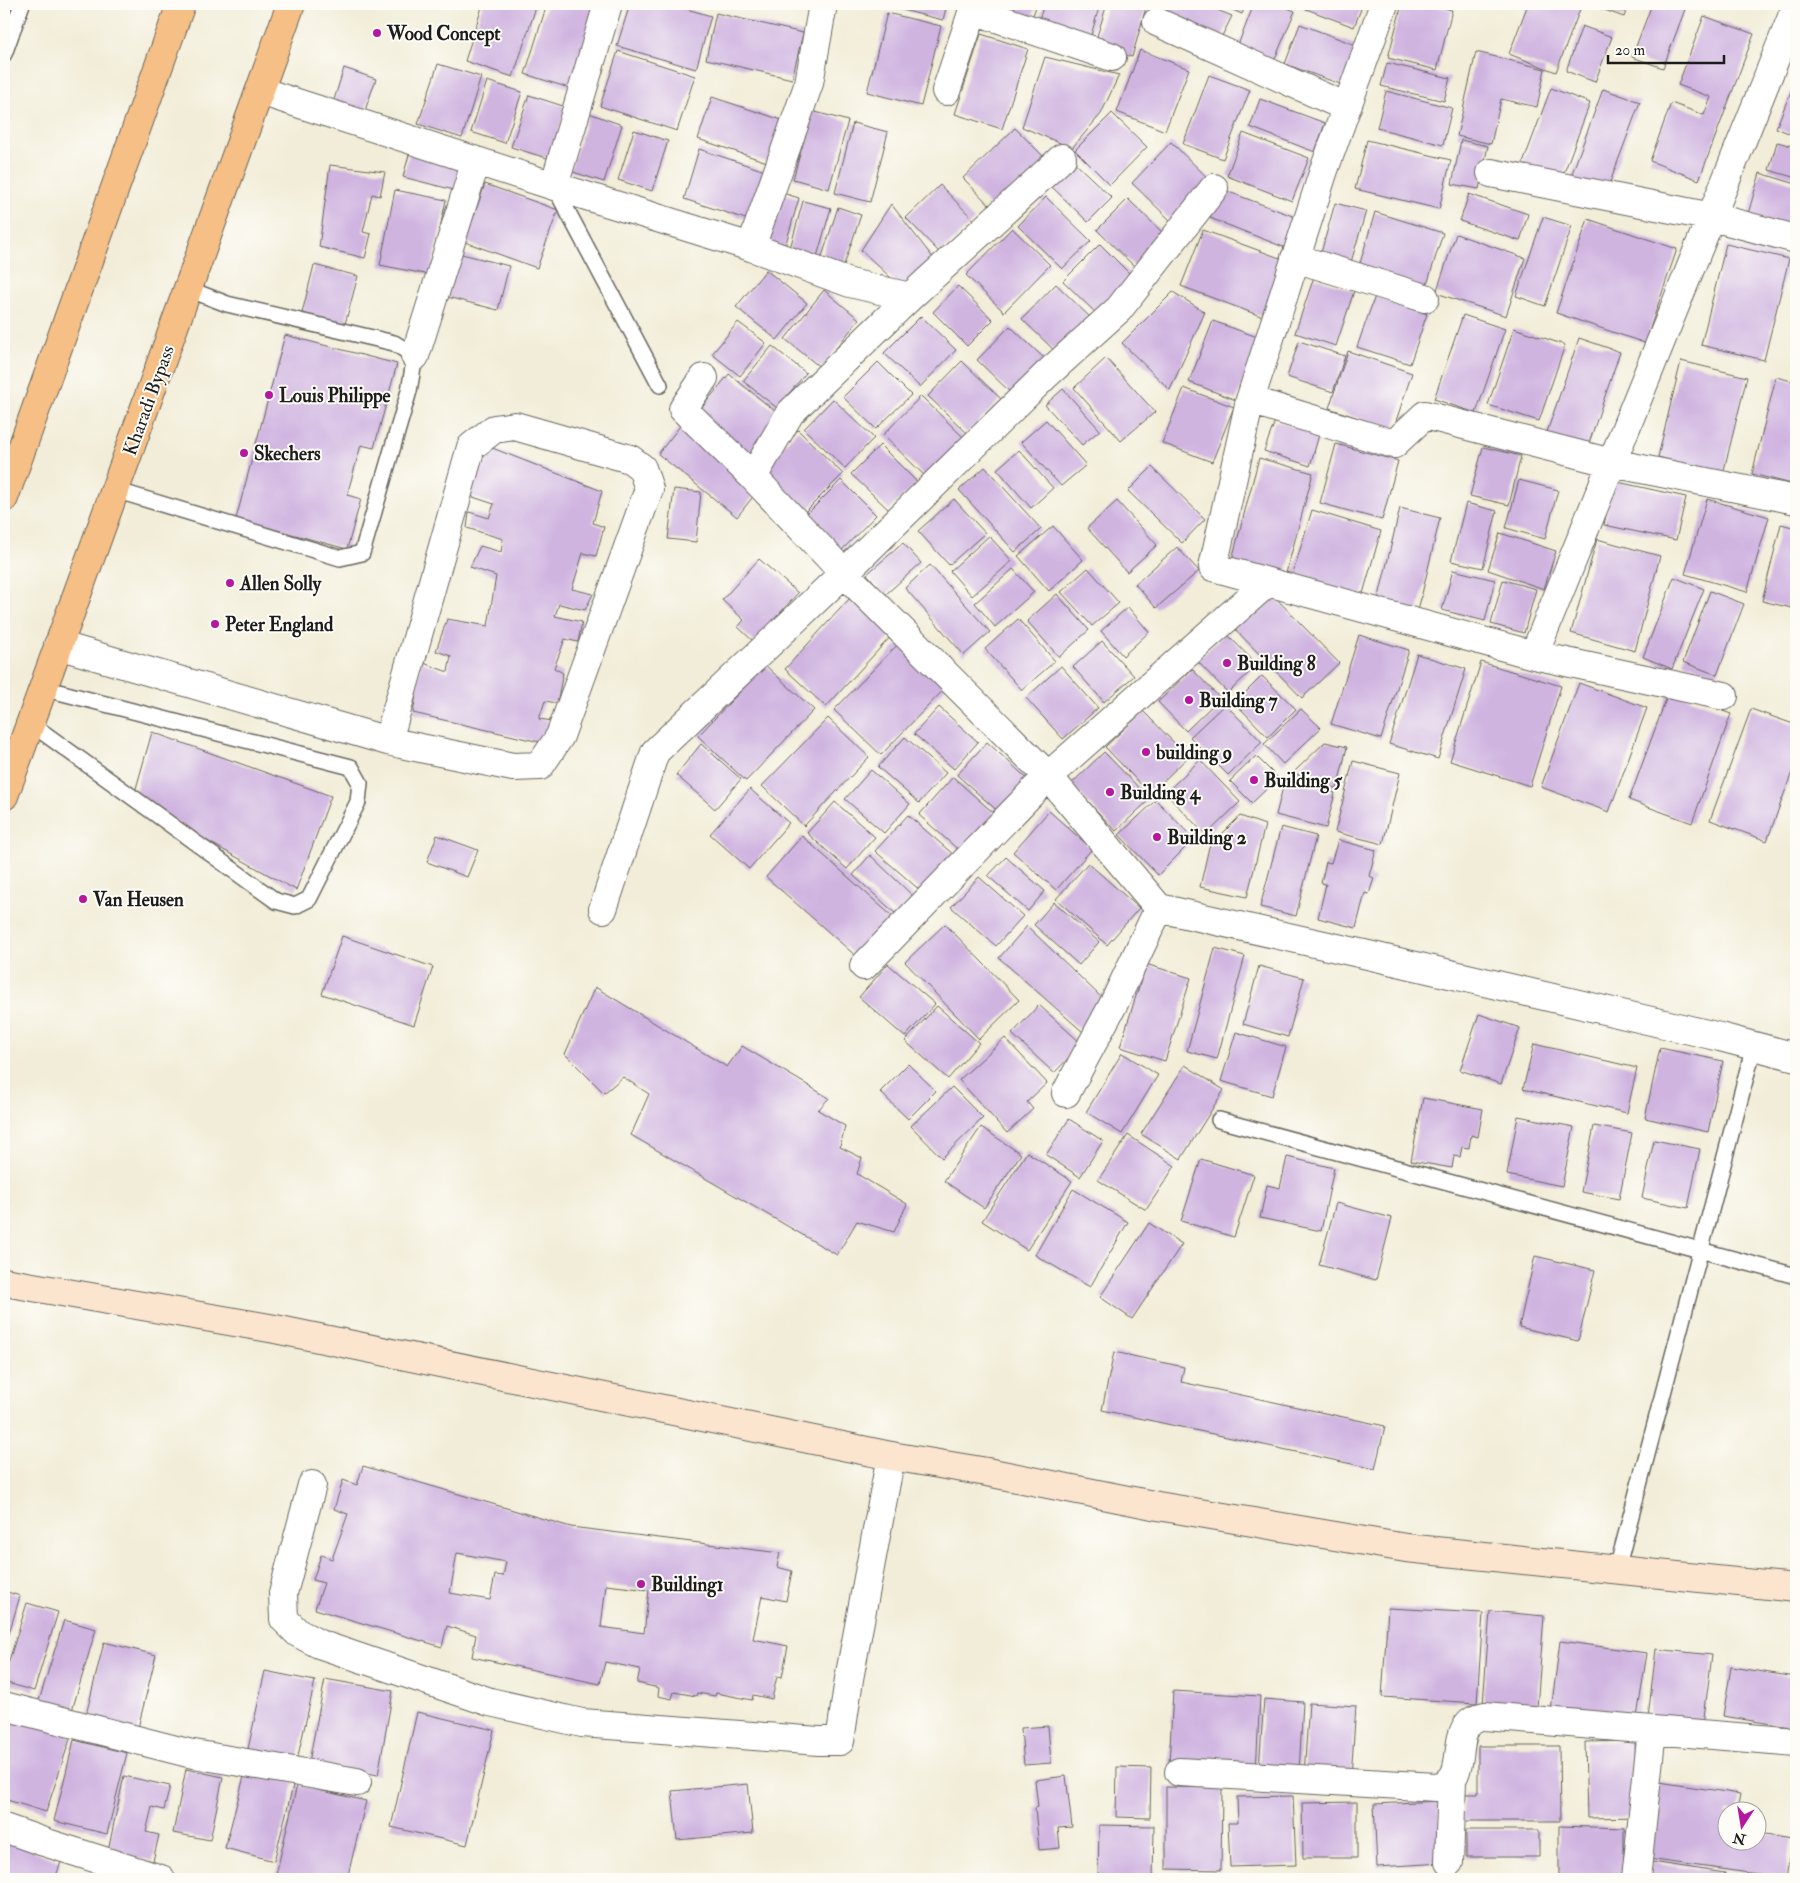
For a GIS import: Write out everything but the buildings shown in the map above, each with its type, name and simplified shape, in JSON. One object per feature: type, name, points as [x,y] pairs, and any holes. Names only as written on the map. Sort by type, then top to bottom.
[{"type":"highway","points":[[4,498],[181,4]]},
{"type":"highway","name":"Kharadi Bypass","points":[[4,796],[291,4]]},
{"type":"street","points":[[554,186],[608,4]]},
{"type":"street","points":[[751,247],[809,83],[823,4]]},
{"type":"street","points":[[1384,4],[1324,170],[1250,400],[1213,567],[1534,655],[1724,696]]},
{"type":"street","points":[[946,91],[974,7],[1112,57]]},
{"type":"street","points":[[1534,655],[1796,7]]},
{"type":"street","points":[[1157,22],[1346,107]]},
{"type":"street","points":[[260,91],[554,186],[751,247],[850,284],[910,297]]},
{"type":"street","points":[[753,477],[790,413],[910,297],[1062,158]]},
{"type":"street","points":[[415,356],[476,161]]},
{"type":"street","points":[[1491,173],[1712,217],[1796,239]]},
{"type":"street","points":[[602,909],[655,752],[844,573],[1046,375],[1119,309],[1214,188]]},
{"type":"street","points":[[1295,258],[1425,298]]},
{"type":"street","points":[[704,378],[683,409],[753,477],[844,573],[1048,776],[1159,908],[1368,955],[1796,1057]]},
{"type":"street","points":[[1250,400],[1394,444],[1425,415],[1612,463],[1796,500]]},
{"type":"street","points":[[58,645],[388,741],[513,767],[540,766],[560,736],[649,489],[642,468],[630,459],[515,426],[494,428],[472,447],[388,741]]},
{"type":"street","points":[[864,966],[1048,776],[1268,582]]},
{"type":"street","points":[[1066,1093],[1114,1003],[1159,908]]},
{"type":"street","points":[[4,1282],[274,1329],[891,1456],[987,1472],[1158,1506],[1406,1548],[1796,1588]]},
{"type":"street","points":[[312,1485],[282,1593],[284,1619],[298,1633],[319,1644],[490,1702],[582,1723],[819,1742],[840,1741],[851,1670],[891,1456]]},
{"type":"street","points":[[4,1706],[188,1753],[357,1782]]},
{"type":"street","points":[[1449,1862],[1452,1780],[1456,1770],[1464,1730],[1472,1720],[1485,1716],[1796,1742]]},
{"type":"street","points":[[1636,1879],[1652,1730]]},
{"type":"street","points":[[1179,1772],[1436,1787],[1444,1786],[1452,1780]]},
{"type":"street","points":[[4,1828],[161,1879]]},
{"type":"lane","points":[[4,54],[22,4]]},
{"type":"lane","points":[[554,186],[660,386]]},
{"type":"lane","points":[[115,490],[340,558],[362,553],[409,391],[415,356],[394,343],[227,304],[188,289]]},
{"type":"lane","points":[[30,723],[276,901],[295,906],[309,899],[358,802],[360,783],[351,767],[43,688]]},
{"type":"lane","points":[[1617,1569],[1754,1046]]},
{"type":"lane","points":[[1219,1120],[1796,1276]]},
{"type":"place","name":"Wood Concept","points":[[377,33]]},
{"type":"place","name":"Louis Philippe","points":[[269,395]]},
{"type":"place","name":"Skechers","points":[[244,453]]},
{"type":"place","name":"Allen Solly","points":[[230,583]]},
{"type":"place","name":"Peter England","points":[[215,624]]},
{"type":"place","name":"Building 8","points":[[1227,663]]},
{"type":"place","name":"Building 7","points":[[1189,700]]},
{"type":"place","name":"building 9","points":[[1146,752]]},
{"type":"place","name":"Building 5","points":[[1254,780]]},
{"type":"place","name":"Building 4","points":[[1110,792]]},
{"type":"place","name":"Building 2","points":[[1157,837]]},
{"type":"place","name":"Van Heusen","points":[[83,899]]},
{"type":"place","name":"Building1","points":[[641,1584]]}]
